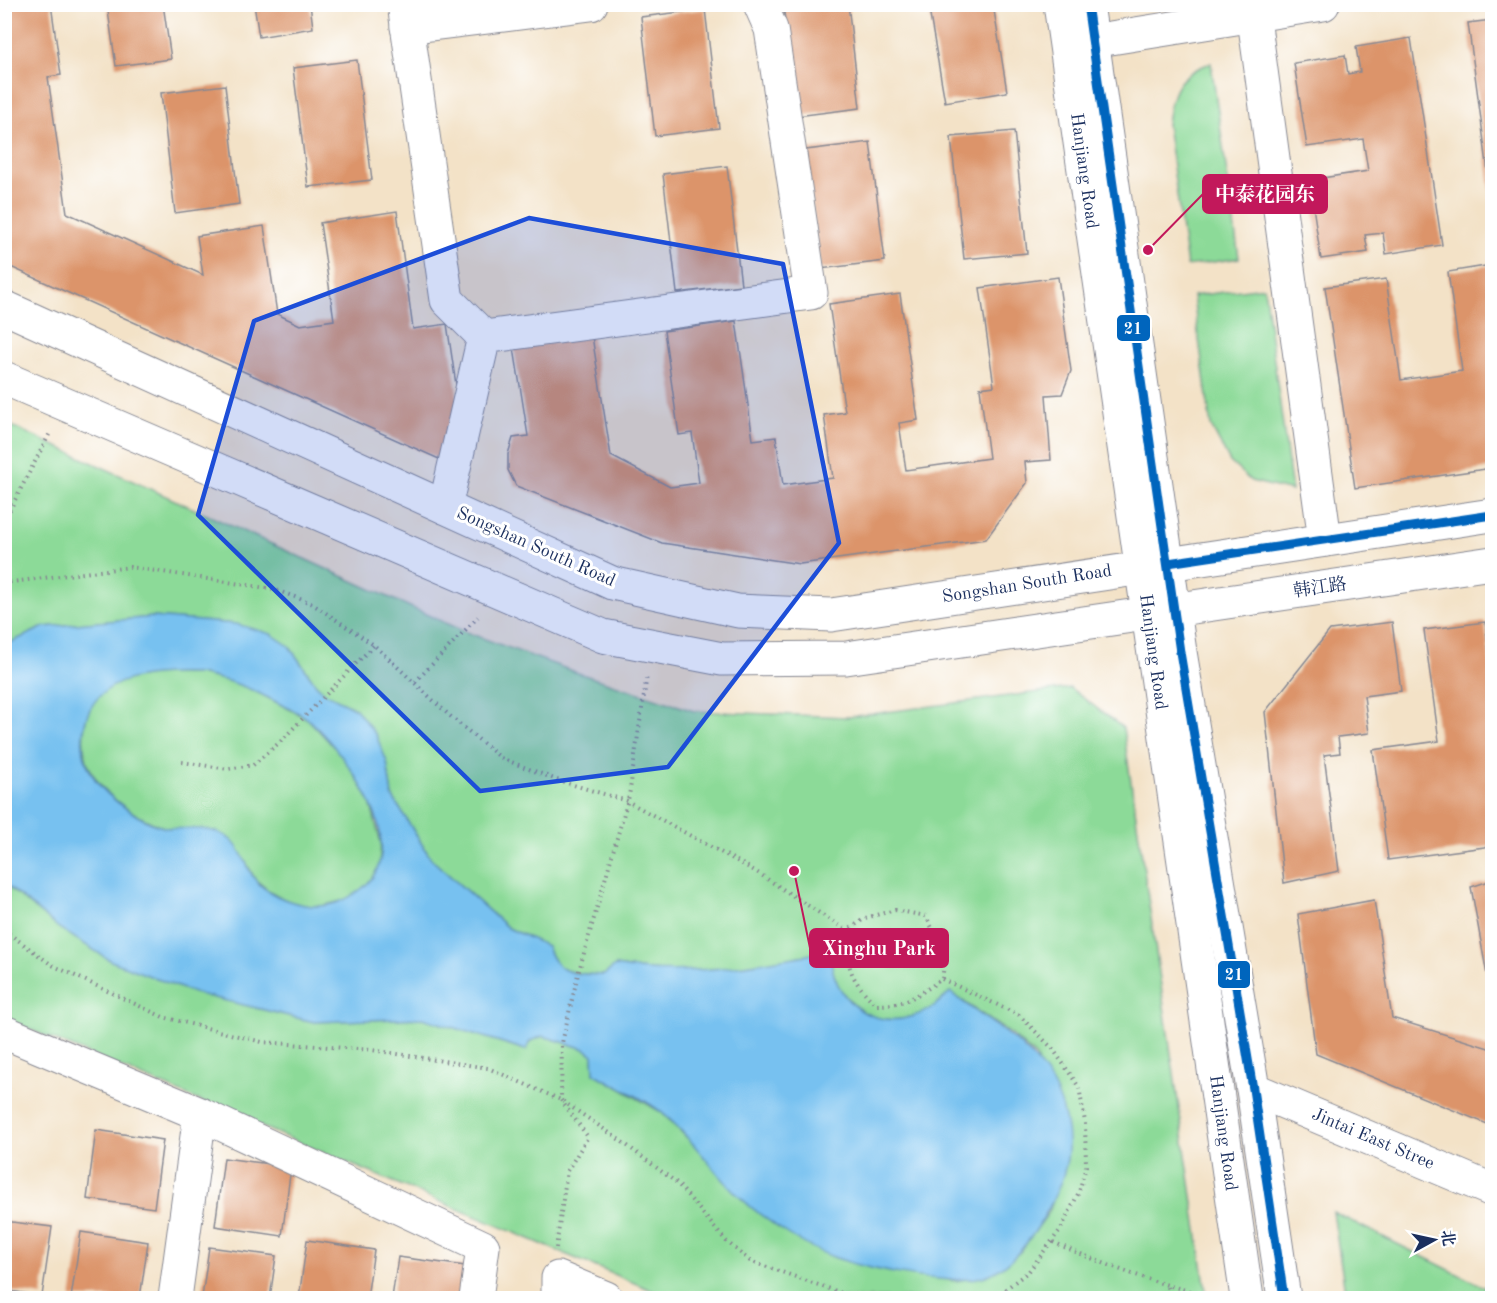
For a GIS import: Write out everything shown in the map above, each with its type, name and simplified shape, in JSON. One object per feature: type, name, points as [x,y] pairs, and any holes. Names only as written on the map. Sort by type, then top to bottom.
[{"type":"street","points":[[484,337],[447,300],[406,16],[591,4]]},
{"type":"street","points":[[484,337],[811,293],[771,29],[760,4]]},
{"type":"street","name":"Hanjiang Road","points":[[1060,4],[1161,611],[1247,1299]]},
{"type":"street","name":"Hanjiang Road","points":[[1087,4],[1154,565]]},
{"type":"street","points":[[1092,41],[1253,10],[1323,4]]},
{"type":"street","points":[[1253,10],[1325,540]]},
{"type":"street","name":"Songshan South Road","points":[[4,308],[612,583],[738,611],[831,615],[1492,515]]},
{"type":"street","points":[[445,507],[484,337]]},
{"type":"street","points":[[4,378],[603,636],[722,659],[846,658],[1161,611]]},
{"type":"street","name":"韩江路","points":[[1161,611],[1492,563]]},
{"type":"street","name":"Hanjiang Road","points":[[1161,611],[1252,1089],[1284,1299]]},
{"type":"street","points":[[4,1032],[200,1114],[483,1247],[476,1299]]},
{"type":"street","name":"Jintai East Stree","points":[[1252,1089],[1492,1190]]},
{"type":"street","points":[[175,1299],[200,1114]]},
{"type":"street","points":[[558,1288],[606,1299]]},
{"type":"path","points":[[4,522],[53,426]]},
{"type":"path","points":[[4,583],[130,567],[273,589],[311,603],[374,645],[450,716],[501,758],[557,780],[627,801],[755,871],[848,931]]},
{"type":"path","points":[[415,682],[479,617]]},
{"type":"path","points":[[183,762],[228,769],[253,765],[280,742],[374,645]]},
{"type":"path","points":[[558,1288],[556,1251],[567,1171],[588,1137],[561,1100],[562,1043],[578,974],[597,916],[627,801],[647,676],[655,646]]},
{"type":"path","points":[[895,910],[926,916],[946,963],[942,979],[898,1005],[876,1005],[858,987],[848,965],[848,931],[864,918],[895,910]]},
{"type":"path","points":[[4,930],[52,964],[163,1017],[262,1042],[372,1050],[488,1068],[561,1100],[677,1183],[726,1241],[750,1261],[856,1299]]},
{"type":"path","points":[[942,979],[1019,1016],[1053,1049],[1079,1087],[1085,1122],[1086,1166],[1079,1192],[1053,1242],[1029,1271],[994,1299]]},
{"type":"path","points":[[1053,1242],[1111,1268],[1167,1287],[1222,1299]]},
{"type":"path","points":[[1167,1287],[1170,1299]]},
{"type":"highlighted area","points":[[529,218],[783,264],[839,543],[668,767],[480,791],[198,515],[254,321]]},
{"type":"green space","points":[[1211,63],[1239,258],[1187,266],[1167,124],[1171,102],[1178,85],[1191,72]]},
{"type":"green space","points":[[1264,287],[1292,491],[1251,481],[1230,462],[1211,426],[1193,296]]},
{"type":"green space","points":[[5,423],[463,631],[575,672],[694,711],[848,717],[1070,688],[1123,728],[1207,1298],[670,1298],[5,1019],[4,884],[59,928],[111,960],[194,993],[314,1022],[423,1018],[526,1050],[530,1041],[543,1036],[585,1049],[593,1055],[594,1073],[661,1112],[777,1227],[836,1258],[911,1275],[956,1281],[988,1275],[1020,1252],[1049,1212],[1067,1159],[1036,1057],[1012,1035],[950,992],[939,1002],[915,1016],[902,1020],[876,1017],[851,1002],[839,988],[831,970],[830,951],[750,965],[696,970],[642,970],[615,966],[604,975],[576,973],[562,968],[551,956],[547,946],[508,928],[431,859],[392,796],[387,762],[356,709],[325,693],[314,682],[289,646],[236,624],[153,617],[44,627],[5,645]]},
{"type":"green space","points":[[166,674],[198,674],[240,683],[308,719],[347,761],[370,802],[381,843],[379,867],[367,886],[350,899],[321,906],[307,906],[287,901],[255,879],[246,862],[213,831],[169,829],[146,820],[115,800],[92,773],[83,739],[87,714],[99,695],[113,685],[133,678]]},
{"type":"green space","points":[[1333,1212],[1492,1291],[1492,1298],[1346,1298]]},
{"type":"water","points":[[153,617],[236,624],[271,634],[289,646],[314,682],[325,693],[356,709],[376,735],[387,762],[392,796],[431,859],[508,928],[547,946],[556,963],[569,971],[604,975],[615,966],[669,971],[723,968],[830,951],[834,975],[844,994],[857,1008],[874,1016],[893,1019],[912,1017],[932,1007],[950,992],[1006,1033],[1032,1056],[1053,1085],[1060,1102],[1066,1121],[1067,1159],[1057,1191],[1039,1226],[1015,1256],[1001,1268],[988,1275],[973,1278],[955,1280],[912,1276],[851,1263],[822,1253],[793,1237],[750,1207],[661,1112],[594,1073],[593,1055],[585,1049],[543,1036],[530,1041],[526,1050],[423,1018],[314,1022],[194,993],[111,961],[59,928],[5,884],[5,645],[44,627]],"holes":[[[198,674],[232,682],[304,716],[325,736],[357,778],[370,802],[379,827],[381,850],[376,872],[360,890],[334,904],[320,906],[298,904],[284,899],[264,888],[254,878],[238,848],[224,835],[202,829],[169,828],[150,822],[128,810],[95,779],[86,760],[83,738],[85,723],[92,706],[102,694],[115,685],[147,676]]]},
{"type":"building","points":[[4,4],[51,4],[61,75],[48,77],[67,213],[203,275],[197,236],[264,226],[277,314],[300,325],[334,320],[320,223],[397,211],[413,329],[447,324],[460,412],[439,459],[4,264]]},
{"type":"building","points":[[107,4],[163,4],[171,59],[116,66]]},
{"type":"building","points":[[254,4],[310,4],[313,28],[259,37]]},
{"type":"building","points":[[783,4],[848,4],[860,108],[797,116]]},
{"type":"building","points":[[928,4],[993,4],[1007,92],[945,102]]},
{"type":"building","points":[[705,9],[719,128],[655,136],[641,17]]},
{"type":"building","points":[[1492,20],[1492,194],[1491,194],[1468,23]]},
{"type":"building","points":[[1411,38],[1442,245],[1386,254],[1383,233],[1365,235],[1368,252],[1321,259],[1309,180],[1368,171],[1363,139],[1307,147],[1294,63],[1345,55],[1348,74],[1360,72],[1356,47]]},
{"type":"building","points":[[357,60],[372,180],[308,187],[293,68]]},
{"type":"building","points":[[225,85],[239,204],[175,213],[161,93]]},
{"type":"building","points":[[1014,131],[1027,253],[964,259],[951,137]]},
{"type":"building","points":[[870,142],[885,261],[820,269],[806,150]]},
{"type":"building","points":[[727,166],[741,285],[677,293],[663,174]]},
{"type":"building","points":[[1492,265],[1492,468],[1355,488],[1325,287],[1386,279],[1401,380],[1462,371],[1448,272]]},
{"type":"building","points":[[1058,277],[1071,371],[1062,394],[1046,395],[1051,460],[1025,462],[1027,483],[986,539],[800,564],[662,543],[516,486],[508,470],[508,454],[513,438],[528,436],[514,348],[592,336],[611,456],[670,487],[699,483],[692,433],[679,435],[664,331],[736,321],[753,440],[776,437],[783,485],[833,478],[824,415],[845,412],[829,304],[900,294],[918,420],[899,423],[906,470],[989,458],[980,388],[994,386],[980,288]]},
{"type":"building","points":[[1392,622],[1401,691],[1364,696],[1369,733],[1338,737],[1340,753],[1324,755],[1339,871],[1284,883],[1265,712],[1330,630]]},
{"type":"building","points":[[1485,622],[1492,677],[1492,846],[1388,860],[1373,750],[1439,741],[1424,630]]},
{"type":"building","points":[[1492,880],[1492,997],[1491,997],[1471,887]]},
{"type":"building","points":[[1374,900],[1392,1018],[1492,1049],[1492,1126],[1316,1054],[1298,914]]},
{"type":"building","points":[[96,1130],[163,1140],[154,1208],[87,1199]]},
{"type":"building","points":[[224,1158],[291,1167],[282,1236],[215,1226]]},
{"type":"building","points":[[4,1221],[52,1227],[42,1296],[4,1290]]},
{"type":"building","points":[[81,1232],[148,1242],[140,1298],[71,1298]]},
{"type":"building","points":[[307,1240],[374,1250],[367,1298],[299,1298]]},
{"type":"building","points":[[209,1247],[276,1256],[270,1298],[202,1298]]},
{"type":"building","points":[[398,1257],[465,1266],[461,1298],[392,1298]]},
{"type":"transit line","name":"21","points":[[1087,4],[1180,652],[1253,1089],[1284,1298]]},
{"type":"transit line","name":"21","points":[[1168,563],[1492,515]]},
{"type":"place","name":"中泰花园东","points":[[1148,250]]},
{"type":"place","name":"Xinghu Park","points":[[794,871]]}]
